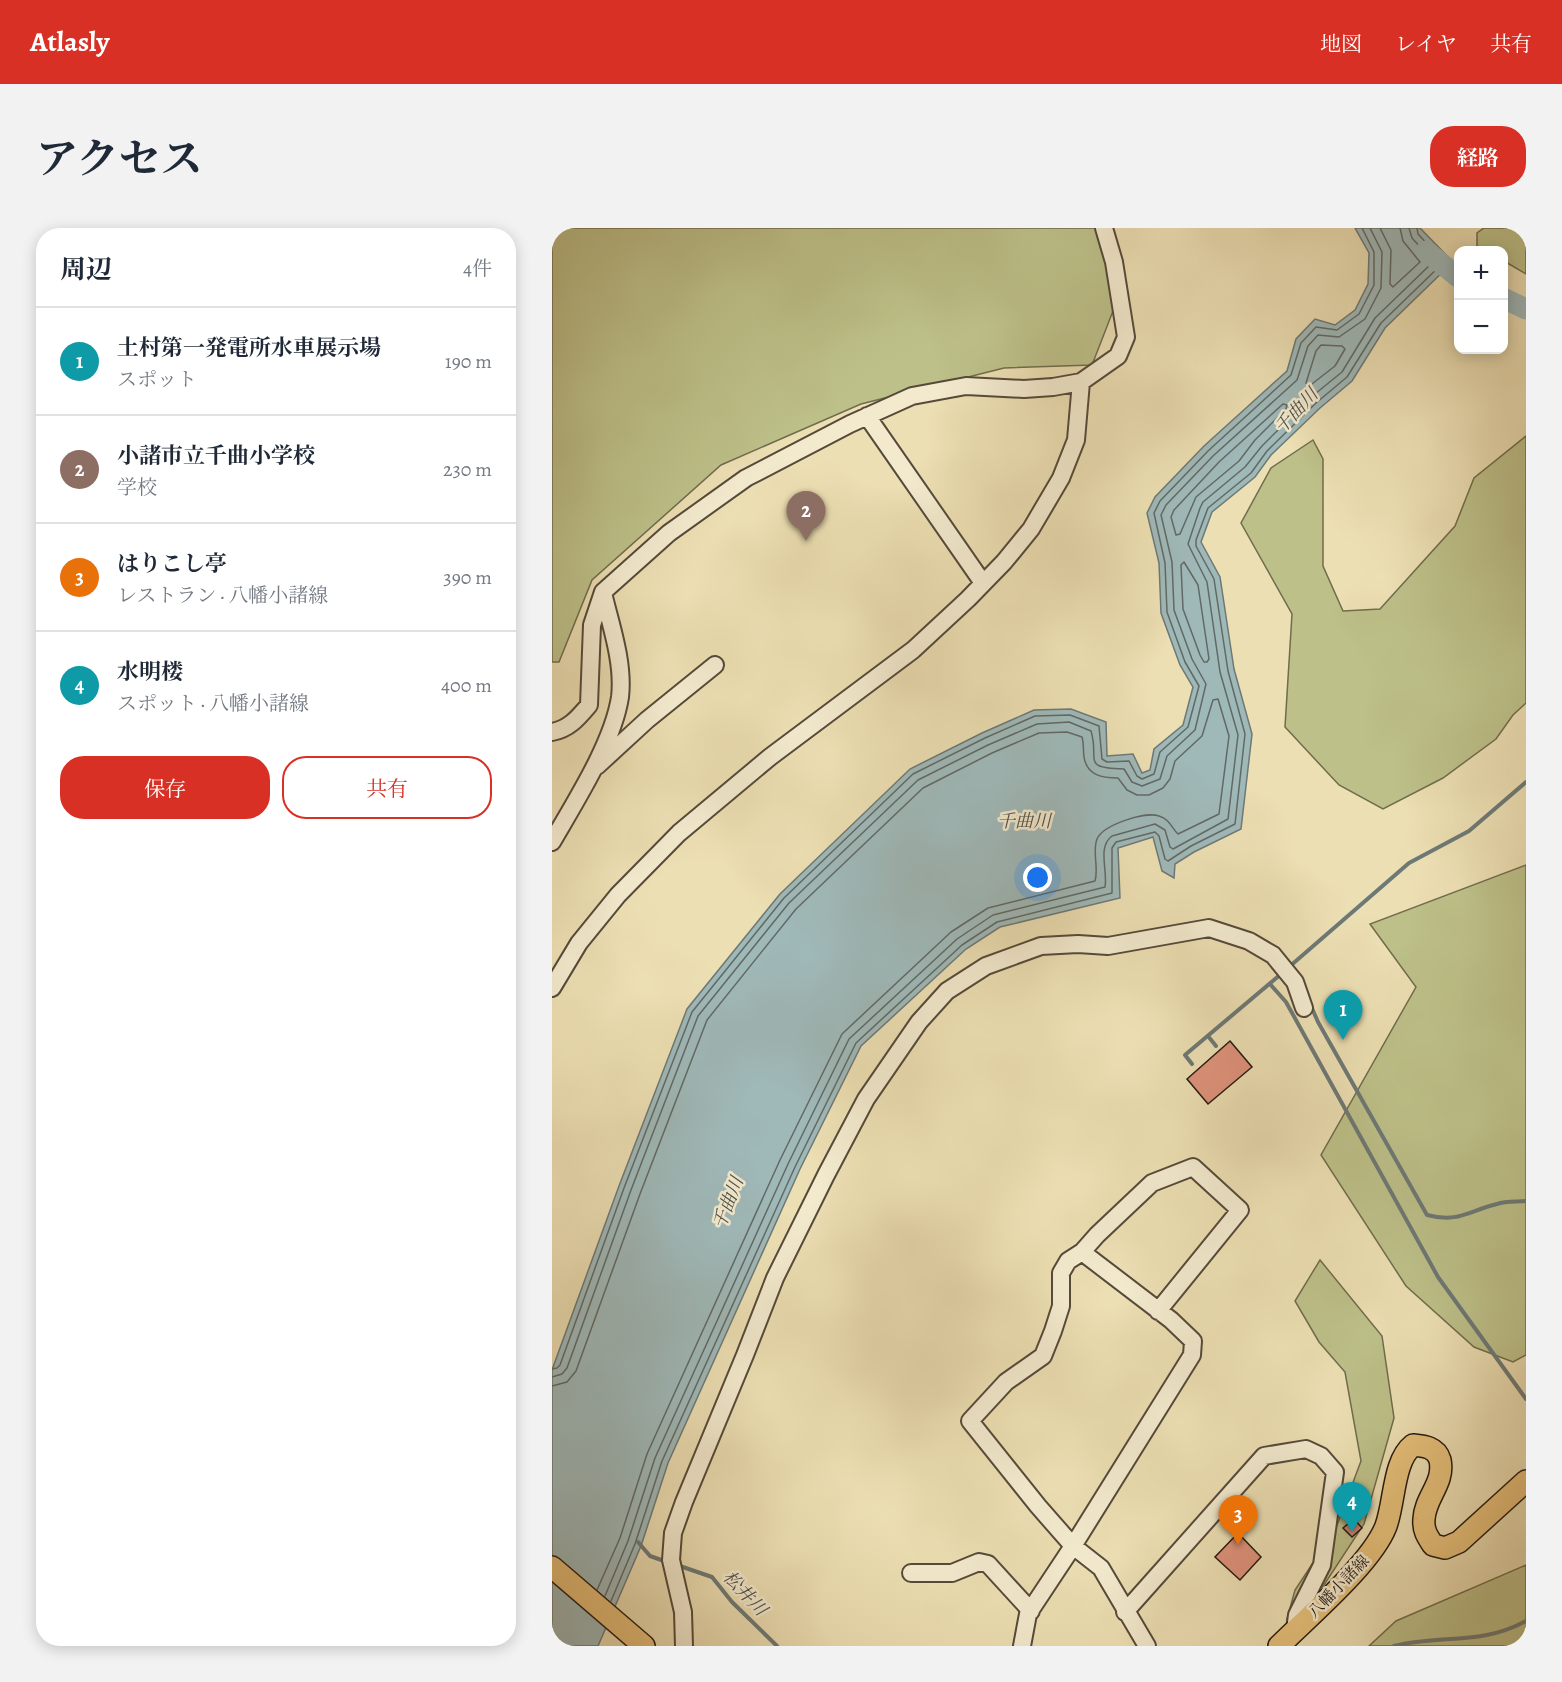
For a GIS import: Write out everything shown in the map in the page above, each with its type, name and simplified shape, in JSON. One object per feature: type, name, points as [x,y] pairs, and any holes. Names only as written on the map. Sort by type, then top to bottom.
[{"type":"main road","name":"八幡小諸線","points":[[1279,1646],[1370,1553],[1385,1528],[1394,1496],[1399,1462],[1404,1452],[1413,1445],[1426,1446],[1434,1450],[1441,1467],[1440,1480],[1430,1498],[1424,1516],[1425,1533],[1433,1545],[1444,1548],[1459,1542],[1526,1481]]},
{"type":"main road","points":[[552,1567],[644,1646]]},
{"type":"street","points":[[552,732],[574,723],[590,705],[592,625],[603,592],[669,532],[746,478],[867,416],[912,396],[966,386],[1034,388],[1081,382],[1118,356],[1126,337],[1114,262],[1104,228]]},
{"type":"street","points":[[552,988],[579,943],[618,895],[679,832],[770,757],[913,650],[983,583],[1031,529],[1061,478],[1076,440],[1081,382]]},
{"type":"street","points":[[867,416],[983,583]]},
{"type":"street","points":[[552,842],[592,770],[610,730],[620,697],[620,667],[603,592]]},
{"type":"street","points":[[592,770],[647,720],[715,665]]},
{"type":"street","points":[[684,1646],[685,1628],[671,1560],[673,1533],[684,1502],[775,1278],[826,1175],[866,1099],[919,1022],[947,991],[986,966],[1041,946],[1078,944],[1108,946],[1209,928],[1249,941],[1273,955],[1295,982],[1304,1008]]},
{"type":"street","points":[[1147,1646],[1101,1568],[1073,1546],[970,1421],[1006,1382],[1043,1356],[1061,1306],[1061,1273],[1068,1261],[1082,1252],[1152,1183],[1193,1167],[1240,1210],[1158,1311]]},
{"type":"street","points":[[1022,1646],[1028,1614],[1192,1355],[1193,1341],[1171,1320],[1082,1252]]},
{"type":"street","points":[[1125,1611],[1264,1456],[1306,1449],[1321,1456],[1335,1472],[1322,1565],[1297,1615],[1295,1630]]},
{"type":"street","points":[[911,1574],[952,1573],[979,1562],[988,1564],[1031,1611]]},
{"type":"green space","points":[[552,228],[1102,228],[1125,280],[1092,365],[1004,368],[861,404],[721,465],[592,580],[559,662],[552,662]]},
{"type":"green space","points":[[1484,228],[1526,228],[1526,274],[1508,263],[1508,246],[1477,246],[1477,233]]},
{"type":"green space","points":[[1526,436],[1526,703],[1513,715],[1496,739],[1443,778],[1383,809],[1339,785],[1285,727],[1292,614],[1241,523],[1271,468],[1313,440],[1323,459],[1323,566],[1343,611],[1380,609],[1455,526],[1474,478]]},
{"type":"green space","points":[[1526,865],[1526,1355],[1513,1362],[1474,1347],[1406,1286],[1321,1155],[1416,987],[1370,924]]},
{"type":"green space","points":[[1320,1260],[1382,1336],[1394,1418],[1364,1524],[1324,1585],[1287,1619],[1295,1590],[1336,1528],[1361,1461],[1345,1372],[1319,1342],[1295,1301]]},
{"type":"green space","points":[[1526,1565],[1526,1646],[1369,1646],[1396,1621]]},
{"type":"water","name":"千曲川","points":[[1355,228],[1420,228],[1453,262],[1385,328],[1352,381],[1271,455],[1255,477],[1212,512],[1201,542],[1220,577],[1234,669],[1252,734],[1241,829],[1175,864],[1174,878],[1162,871],[1153,837],[1118,848],[1120,898],[1000,927],[966,949],[861,1046],[800,1169],[668,1463],[641,1546],[598,1646],[552,1646],[552,1370],[687,1009],[780,894],[910,769],[1034,710],[1071,709],[1106,722],[1107,756],[1133,754],[1142,773],[1150,770],[1154,749],[1183,725],[1193,687],[1180,665],[1161,613],[1159,563],[1147,513],[1155,497],[1204,446],[1287,371],[1296,339],[1315,319],[1335,325],[1355,310],[1368,284],[1369,253]]},
{"type":"building","points":[[1230,1041],[1252,1067],[1208,1104],[1187,1079]]},
{"type":"building","points":[[1354,1519],[1362,1528],[1352,1537],[1343,1528]]},
{"type":"building","points":[[1238,1533],[1261,1557],[1240,1580],[1215,1557]]},
{"type":"waterway","points":[[1426,251],[1454,274]]},
{"type":"waterway","points":[[1507,300],[1526,309]]},
{"type":"waterway","points":[[1289,967],[1409,863],[1469,831],[1526,782]]},
{"type":"waterway","points":[[1192,1064],[1185,1055],[1281,974]]},
{"type":"waterway","points":[[1270,984],[1286,1002],[1438,1277],[1526,1399]]},
{"type":"waterway","points":[[1311,1006],[1427,1215],[1456,1217],[1500,1203],[1526,1201]]},
{"type":"waterway","points":[[1208,1036],[1216,1046]]},
{"type":"waterway","name":"松井川","points":[[638,1542],[650,1556],[667,1562]]},
{"type":"waterway","name":"松井川","points":[[677,1565],[712,1577],[732,1602],[777,1646]]},
{"type":"waterway","name":"松井川","points":[[1394,1646],[1493,1634],[1526,1621]]},
{"type":"place","name":"小諸市立千曲小学校","points":[[806,541]]},
{"type":"place","name":"土村第一発電所水車展示場","points":[[1343,1040]]},
{"type":"place","name":"水明楼","points":[[1352,1532]]},
{"type":"place","name":"はりこし亭","points":[[1238,1545]]}]
